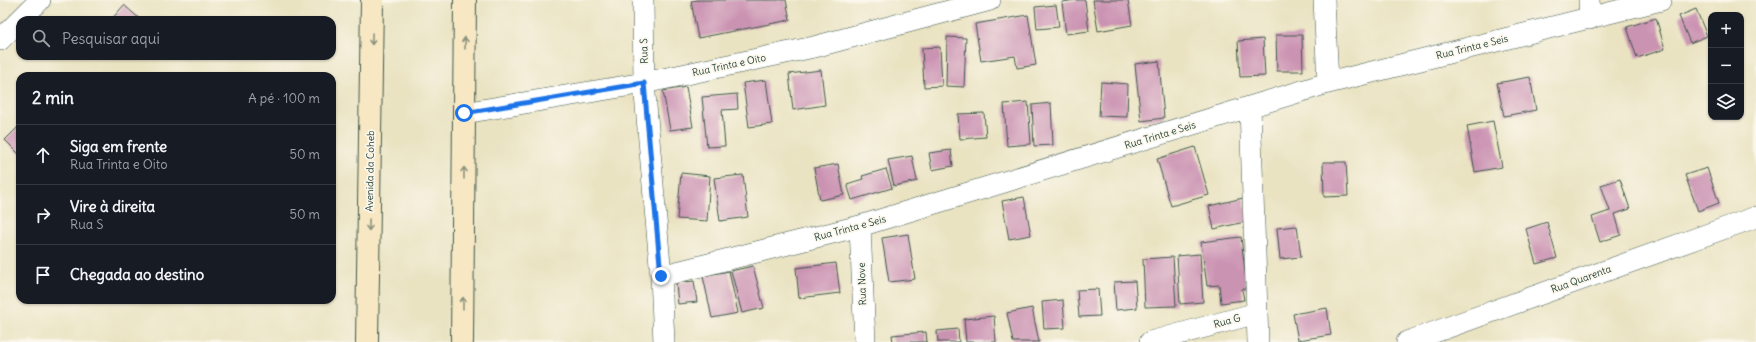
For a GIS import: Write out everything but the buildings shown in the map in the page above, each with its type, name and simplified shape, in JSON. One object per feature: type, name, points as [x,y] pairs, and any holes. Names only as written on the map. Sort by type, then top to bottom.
[{"type":"main road","name":"Avenida da Coheb","points":[[367,342],[372,0]]},
{"type":"main road","points":[[462,342],[465,0]]},
{"type":"street","points":[[24,16],[40,0]]},
{"type":"street","name":"Rua S","points":[[643,0],[644,83],[661,276],[664,342]]},
{"type":"street","name":"Rua Trinta e Oito","points":[[464,113],[644,83],[814,47],[990,0]]},
{"type":"street","points":[[1324,0],[1328,83]]},
{"type":"street","name":"Rua Trinta e Seis","points":[[661,276],[860,226],[1328,83],[1589,9],[1661,0]]},
{"type":"street","points":[[0,40],[16,24]]},
{"type":"street","points":[[1250,107],[1258,342]]},
{"type":"street","name":"Rua Quarenta","points":[[1407,342],[1756,216]]},
{"type":"street","name":"Rua Nove","points":[[860,226],[865,342]]},
{"type":"street","name":"Rua G","points":[[1150,342],[1257,313]]},
{"type":"route","points":[[464,113],[644,83],[661,276]]}]
